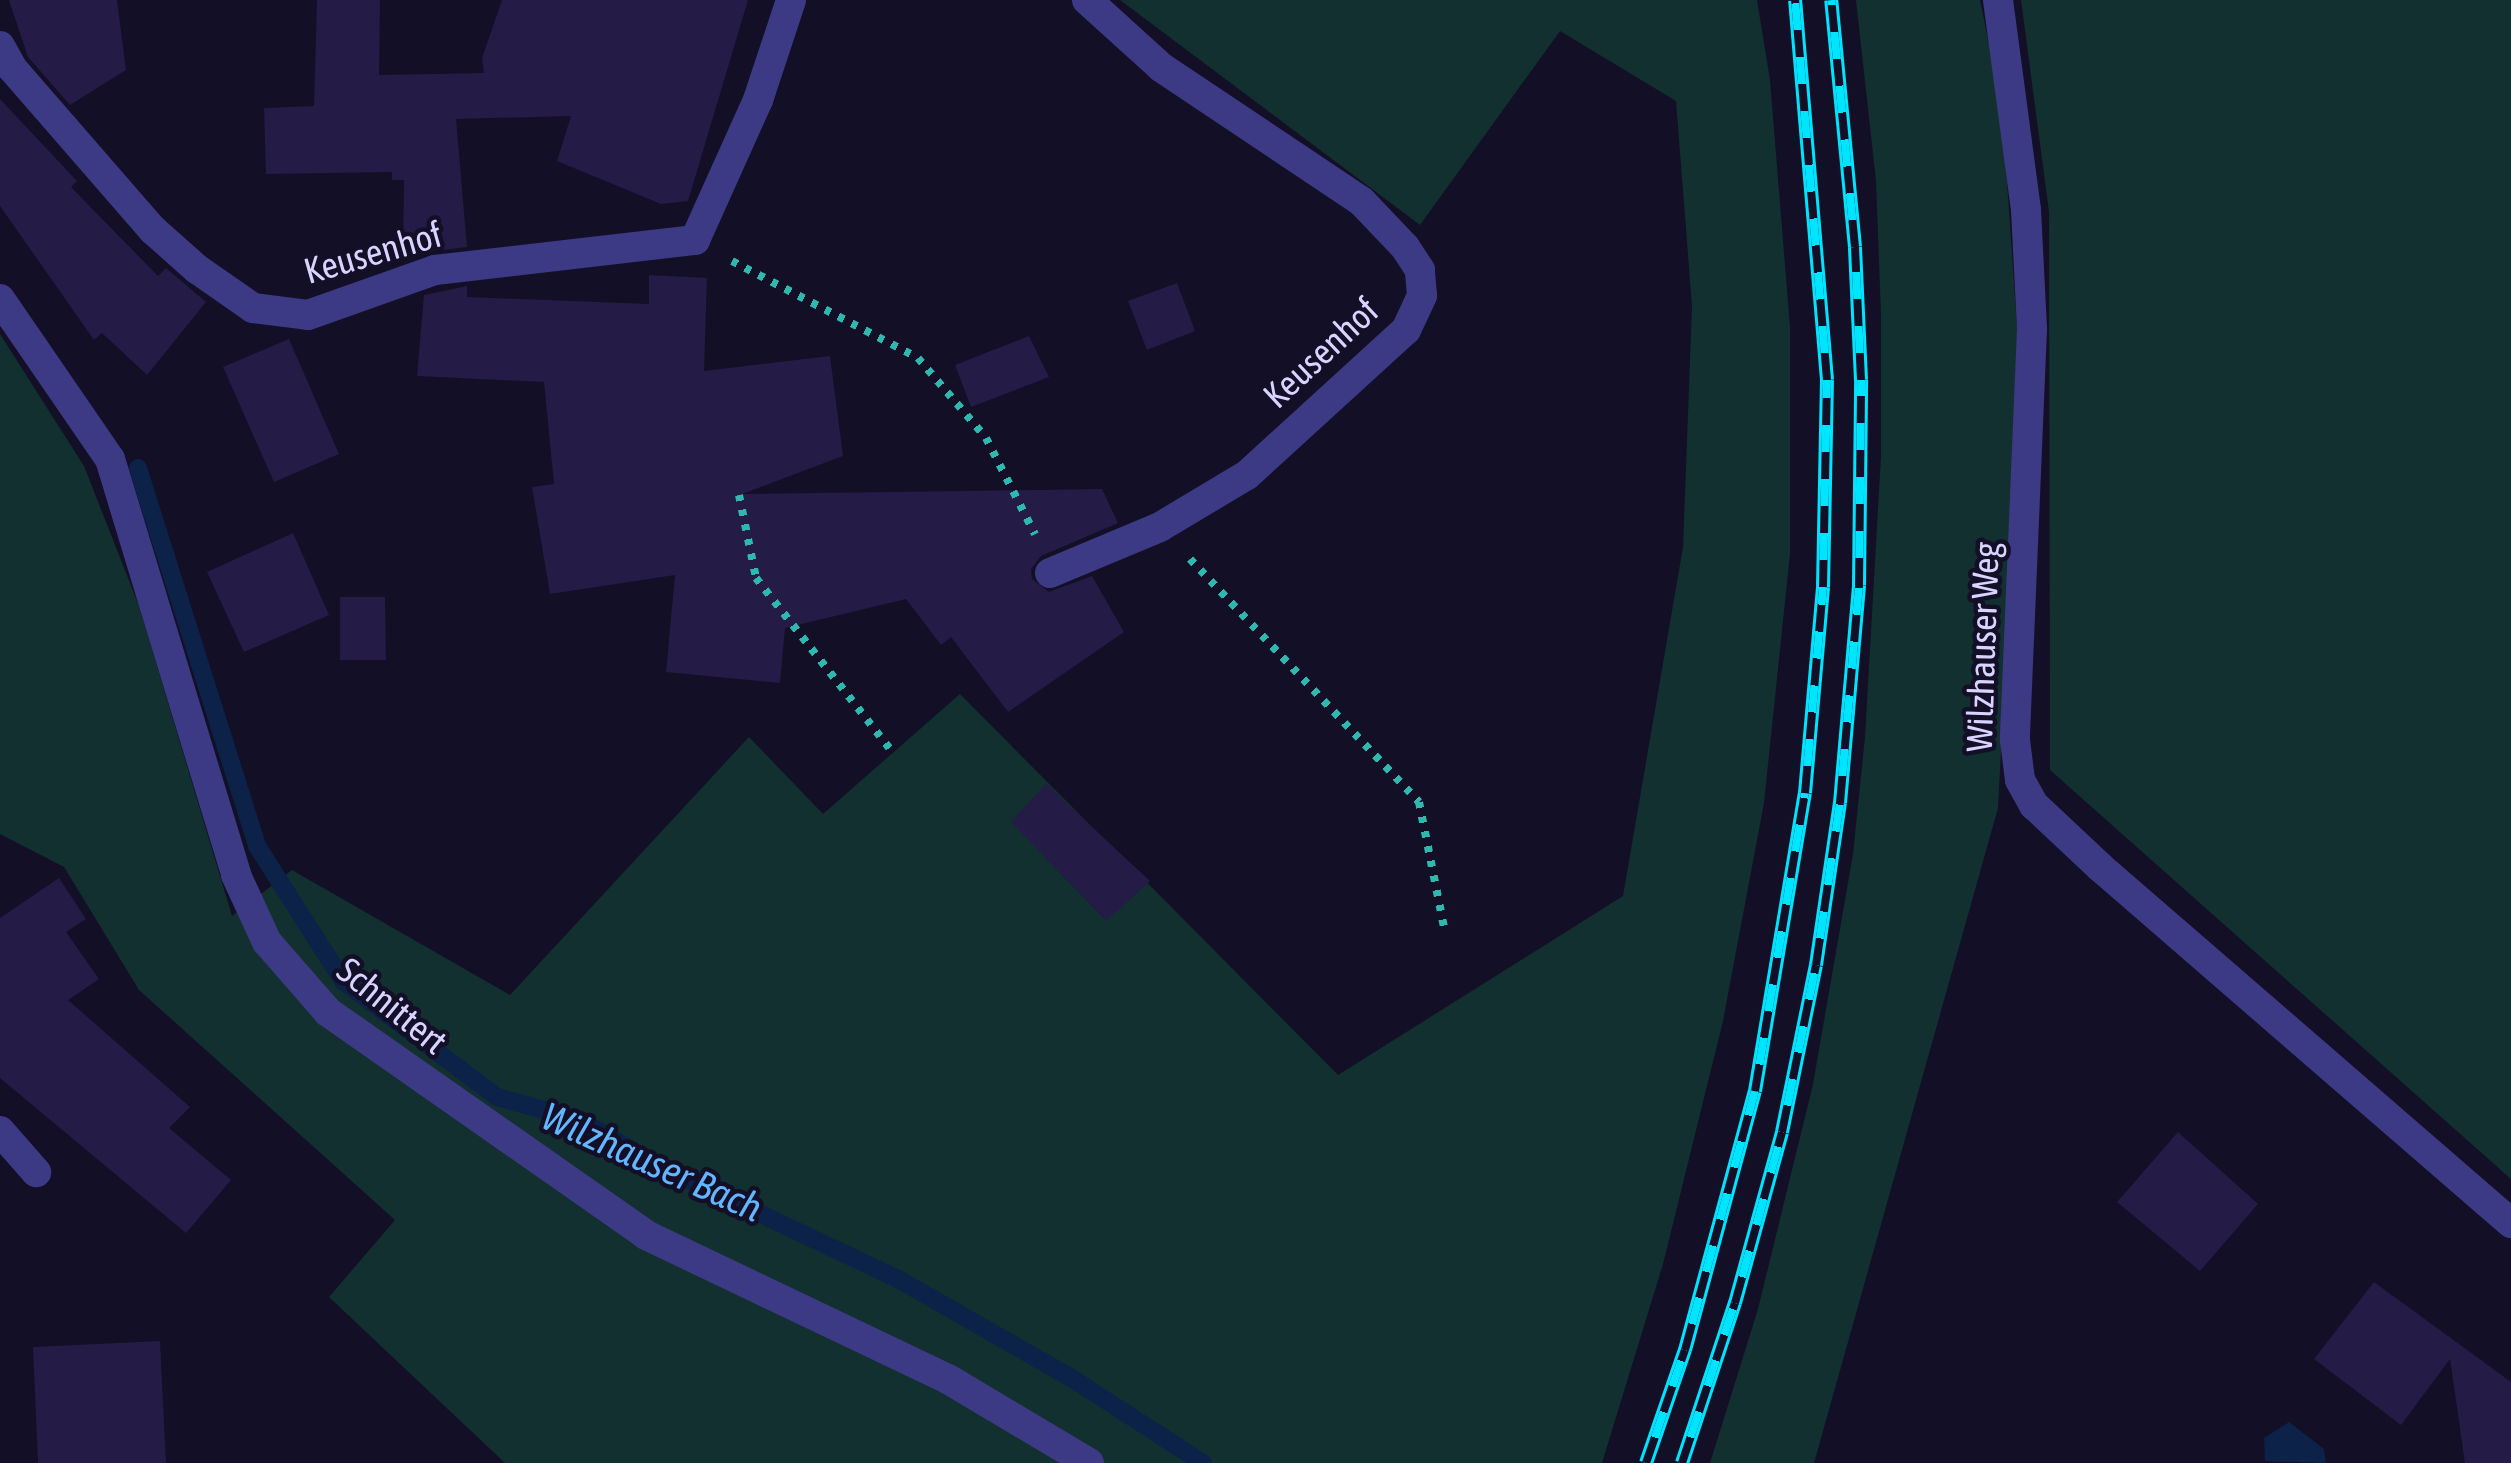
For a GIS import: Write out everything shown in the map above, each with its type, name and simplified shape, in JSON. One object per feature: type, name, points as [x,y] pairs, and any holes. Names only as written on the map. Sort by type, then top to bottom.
[{"type":"lane","name":"Keusenhof","points":[[0,46],[12,68],[153,230],[197,269],[253,308],[308,315],[434,270],[695,240],[758,100],[791,0]]},
{"type":"lane","name":"Keusenhof","points":[[1050,572],[1160,527],[1247,475],[1406,330],[1417,314],[1422,282],[1405,247],[1334,178],[1161,68],[1087,0]]},
{"type":"lane","name":"Wilzhauser Weg","points":[[1998,0],[2026,210],[2032,329],[2015,740],[2020,780],[2034,806],[2100,867],[2511,1223]]},
{"type":"lane","name":"Schnittert","points":[[0,299],[110,459],[236,875],[267,942],[328,1012],[646,1234],[948,1379],[1090,1463]]},
{"type":"lane","points":[[0,1131],[36,1172]]},
{"type":"path","points":[[725,258],[918,358],[986,438],[1021,498],[1050,572]]},
{"type":"path","points":[[739,495],[756,578],[893,753]]},
{"type":"path","points":[[1160,527],[1419,802],[1445,932]]},
{"type":"green space","points":[[1120,0],[1757,0],[1770,80],[1790,327],[1790,554],[1764,803],[1723,1021],[1663,1264],[1602,1463],[505,1463],[329,1297],[395,1220],[139,990],[64,867],[0,834],[0,334],[84,466],[139,606],[232,916],[292,870],[510,995],[749,737],[823,814],[960,694],[1338,1075],[1623,896],[1683,547],[1692,306],[1676,101],[1560,31],[1420,225]]},
{"type":"green space","points":[[1856,0],[1980,0],[2002,109],[2017,326],[2017,454],[1998,808],[1814,1463],[1710,1463],[1758,1309],[1813,1084],[1853,854],[1865,737],[1881,456],[1881,314],[1876,181]]},
{"type":"green space","points":[[2021,0],[2511,0],[2511,1179],[2050,770],[2049,212]]},
{"type":"water","points":[[2289,1422],[2324,1449],[2326,1463],[2265,1461],[2264,1438]]},
{"type":"building","points":[[9,0],[117,0],[126,70],[70,105],[28,57]]},
{"type":"building","points":[[317,0],[380,0],[379,75],[484,73],[482,58],[502,0],[748,0],[688,201],[661,204],[557,161],[571,116],[456,119],[467,247],[427,252],[428,241],[403,242],[404,180],[392,180],[392,172],[266,174],[264,108],[314,106]]},
{"type":"building","points":[[0,99],[77,181],[71,187],[158,276],[166,268],[206,302],[147,375],[102,333],[94,340],[0,206]]},
{"type":"building","points":[[649,275],[707,278],[704,371],[830,356],[843,456],[742,494],[1102,489],[1118,523],[1041,556],[1031,569],[1032,579],[1049,592],[1092,576],[1124,632],[1008,712],[951,637],[941,645],[906,599],[785,628],[780,683],[666,672],[675,575],[550,594],[532,487],[554,484],[544,382],[417,376],[424,295],[467,286],[467,297],[649,304]]},
{"type":"building","points":[[1177,283],[1195,331],[1147,350],[1128,301]]},
{"type":"building","points":[[1029,336],[1049,377],[971,407],[955,365]]},
{"type":"building","points":[[289,339],[339,454],[274,482],[223,367]]},
{"type":"building","points":[[293,533],[329,615],[244,652],[207,572]]},
{"type":"building","points":[[340,597],[385,597],[386,660],[340,660]]},
{"type":"building","points":[[1046,784],[1150,881],[1106,921],[1011,822]]},
{"type":"building","points":[[59,878],[86,919],[66,932],[99,979],[68,1000],[190,1107],[169,1128],[231,1180],[186,1233],[0,1078],[0,918]]},
{"type":"building","points":[[2178,1132],[2258,1204],[2200,1271],[2117,1202]]},
{"type":"building","points":[[2374,1282],[2511,1382],[2511,1463],[2465,1463],[2450,1359],[2401,1425],[2314,1359]]},
{"type":"building","points":[[160,1341],[166,1463],[38,1463],[33,1347]]},
{"type":"waterway","name":"Wilzhauser Bach","points":[[138,468],[257,846],[343,981],[497,1097],[580,1120],[659,1166],[900,1280],[1073,1379],[1203,1463]]},
{"type":"railway","points":[[1646,1463],[1685,1350],[1755,1091],[1805,793],[1823,587],[1827,380],[1795,0]]},
{"type":"railway","points":[[1682,1463],[1735,1303],[1782,1132],[1816,965],[1840,803],[1859,585],[1861,380],[1855,247],[1831,0]]}]
